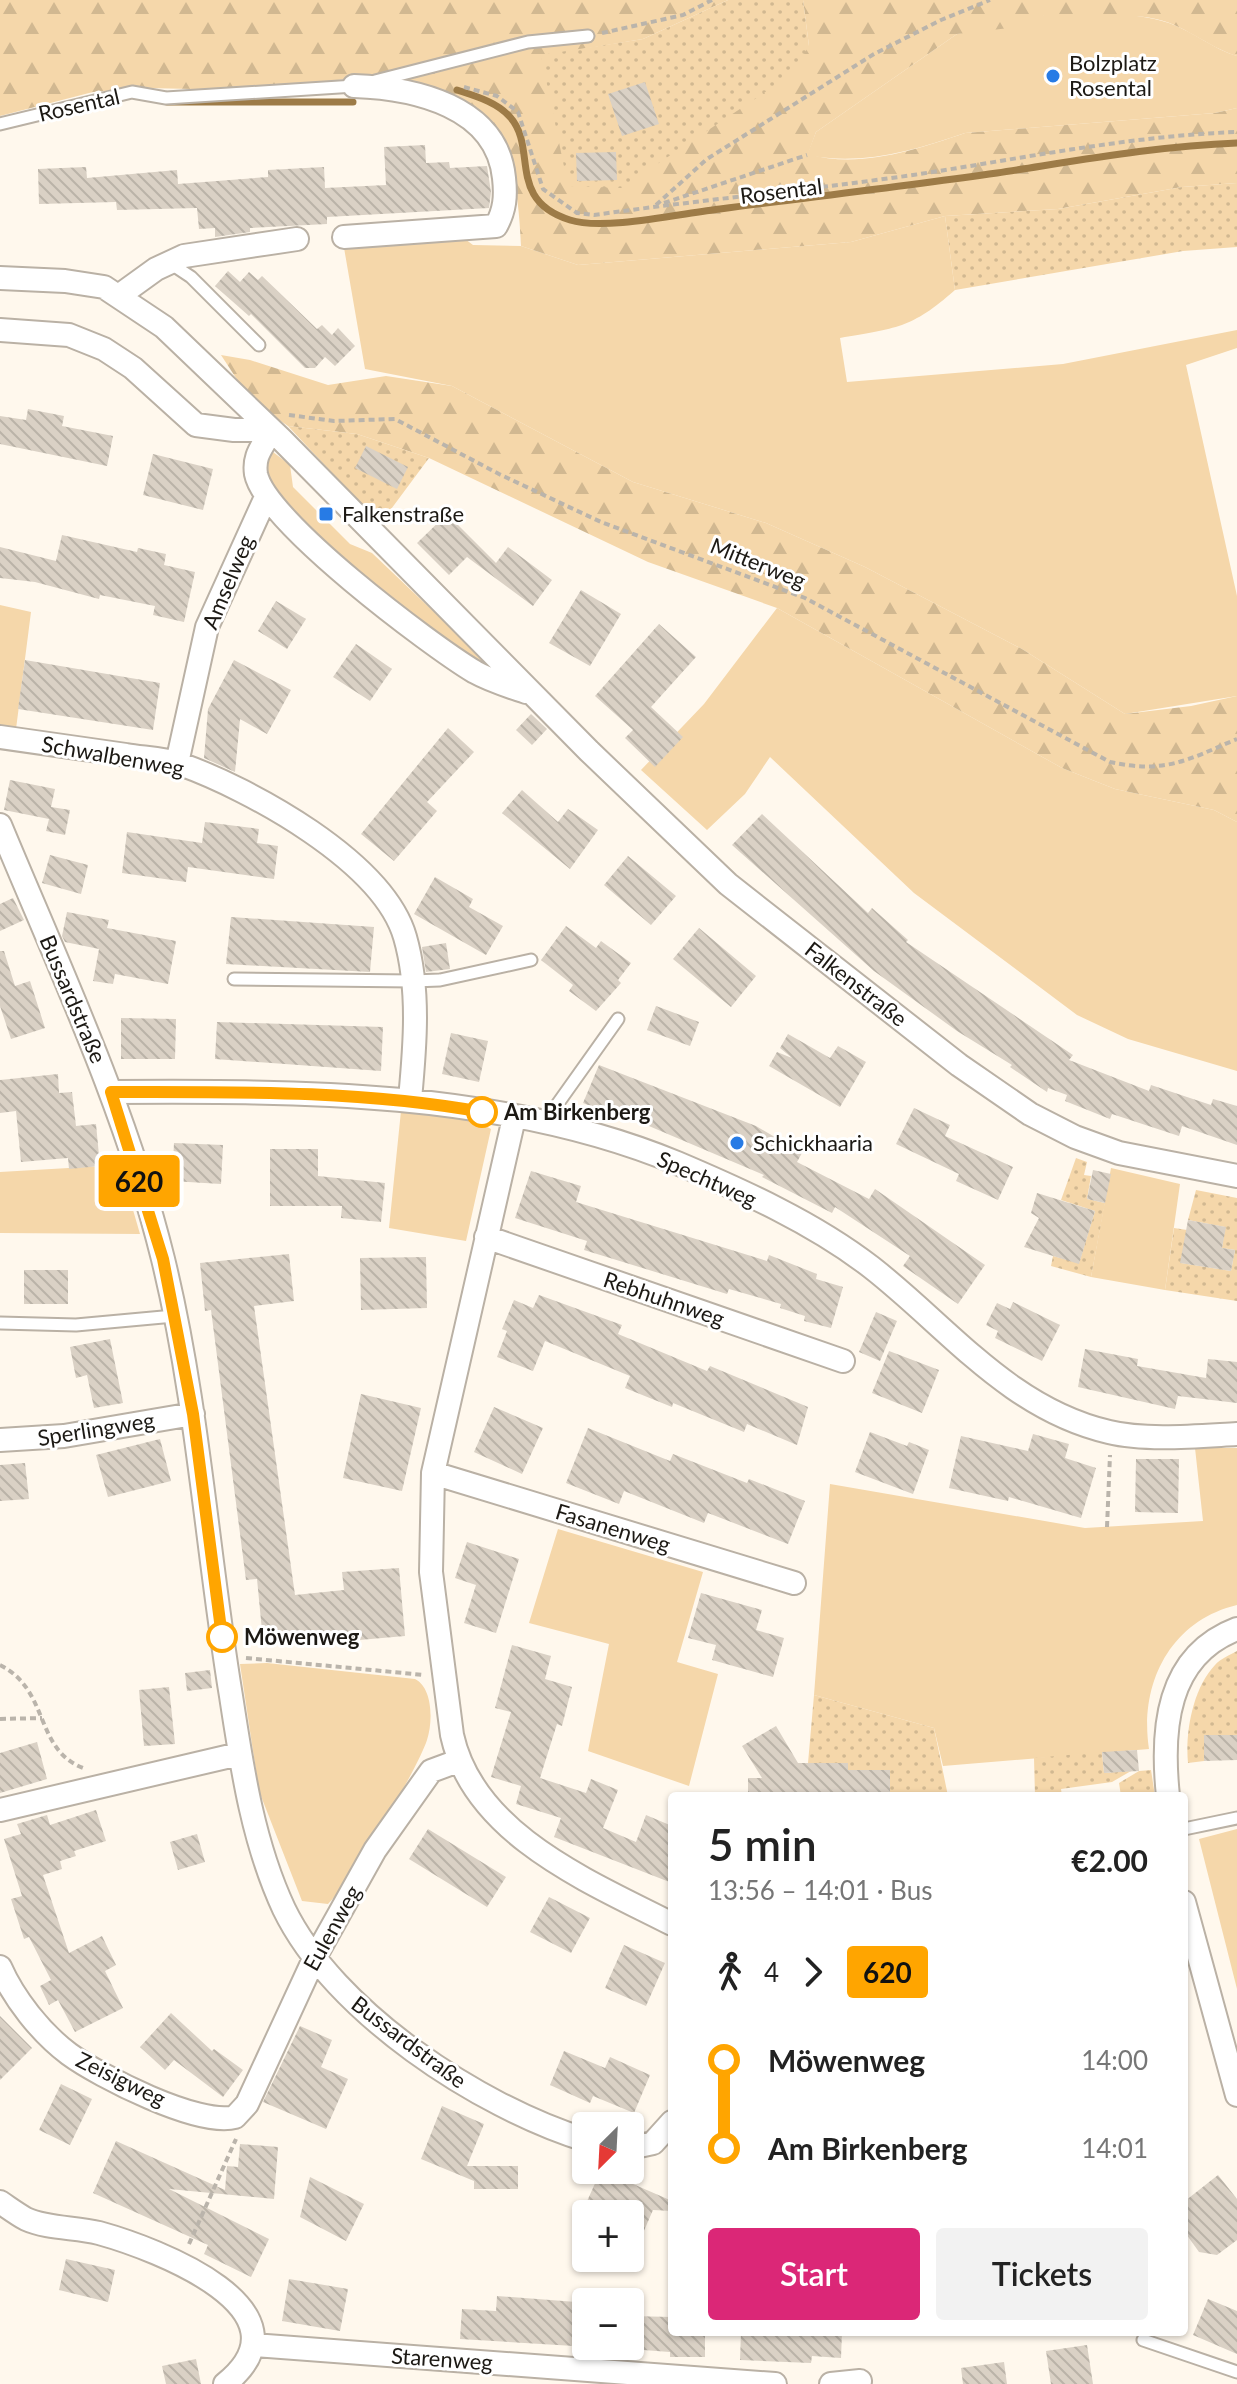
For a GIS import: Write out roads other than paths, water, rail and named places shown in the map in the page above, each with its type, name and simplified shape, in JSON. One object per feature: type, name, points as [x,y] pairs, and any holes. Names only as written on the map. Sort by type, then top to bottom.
[{"type":"street","points":[[344,237],[496,226],[506,195],[497,149],[481,126],[449,106],[422,96],[379,87],[354,86]]},
{"type":"street","points":[[120,295],[184,256],[297,239]]},
{"type":"street","name":"Falkenstraße","points":[[0,278],[88,283],[120,295],[164,327],[251,410],[532,694],[728,884],[959,1065],[1030,1114],[1075,1137],[1164,1164],[1237,1176]]},
{"type":"street","points":[[0,330],[69,335],[104,349],[133,368],[196,425],[234,430],[271,430]]},
{"type":"street","name":"Falkenstraße","points":[[271,430],[256,454],[256,476],[266,497],[285,522],[342,571],[458,661],[492,681],[532,694]]},
{"type":"street","name":"Amselweg","points":[[177,763],[207,627],[266,497]]},
{"type":"street","name":"Schwalbenweg","points":[[0,737],[177,763],[240,791],[308,831],[369,881],[390,905],[404,933],[413,981],[416,1036],[410,1099]]},
{"type":"street","name":"Bussardstraße","points":[[0,825],[111,1092],[163,1259],[193,1414],[239,1754],[265,1862],[285,1911],[314,1959],[352,2001],[426,2059],[473,2089],[572,2134]]},
{"type":"street","name":"Spechtweg","points":[[111,1092],[262,1091],[410,1099],[544,1123],[627,1145],[676,1163],[781,1212],[869,1265],[970,1357],[1003,1382],[1063,1416],[1112,1433],[1237,1434]]},
{"type":"street","points":[[514,1118],[433,1473],[431,1572],[442,1676],[458,1761],[485,1799],[519,1836],[576,1875],[668,1922]]},
{"type":"street","name":"Rebhuhnweg","points":[[486,1237],[843,1361]]},
{"type":"street","name":"Sperlingweg","points":[[0,1440],[64,1436],[193,1414]]},
{"type":"street","name":"Fasanenweg","points":[[433,1473],[794,1583]]},
{"type":"street","points":[[1168,1792],[1165,1726],[1184,1669],[1203,1648],[1237,1629]]},
{"type":"street","points":[[0,1810],[44,1796],[239,1754]]},
{"type":"street","name":"Eulenweg","points":[[235,2117],[247,2104],[314,1959],[375,1850],[425,1780],[440,1765],[458,1761]]},
{"type":"street","points":[[1188,1916],[1235,2085]]},
{"type":"street","name":"Zeisigweg","points":[[0,1967],[35,2021],[68,2054],[148,2096],[218,2118],[235,2117]]},
{"type":"street","points":[[644,2145],[653,2143],[668,2130]]},
{"type":"street","points":[[0,2202],[28,2220],[99,2233],[180,2264],[231,2295],[247,2318],[253,2345],[249,2361],[225,2384]]},
{"type":"street","name":"Starenweg","points":[[253,2345],[775,2384]]},
{"type":"street","points":[[831,2384],[860,2381]]},
{"type":"lane","name":"Rosental","points":[[0,124],[132,92],[166,98],[354,86],[528,42],[588,36]]},
{"type":"lane","points":[[170,263],[191,277],[259,345]]},
{"type":"lane","points":[[234,979],[440,980],[531,960]]},
{"type":"lane","points":[[544,1123],[618,1019]]},
{"type":"lane","points":[[0,1323],[76,1325],[174,1316]]},
{"type":"lane","points":[[1188,1828],[1237,1818]]},
{"type":"lane","points":[[1143,2340],[1237,2372]]},
{"type":"waterway","points":[[457,90],[492,103],[510,117],[518,130],[526,173],[538,200],[550,211],[585,223],[644,220],[1146,151],[1237,143]]},
{"type":"waterway","points":[[167,102],[353,102]]},
{"type":"place","name":"Bolzplatz Rosental","points":[[1053,76]]},
{"type":"place","name":"Falkenstraße","points":[[326,514]]},
{"type":"place","name":"Am Birkenberg","points":[[482,1112]]},
{"type":"place","name":"Schickhaaria","points":[[737,1143]]},
{"type":"place","name":"Möwenweg","points":[[222,1637]]}]
